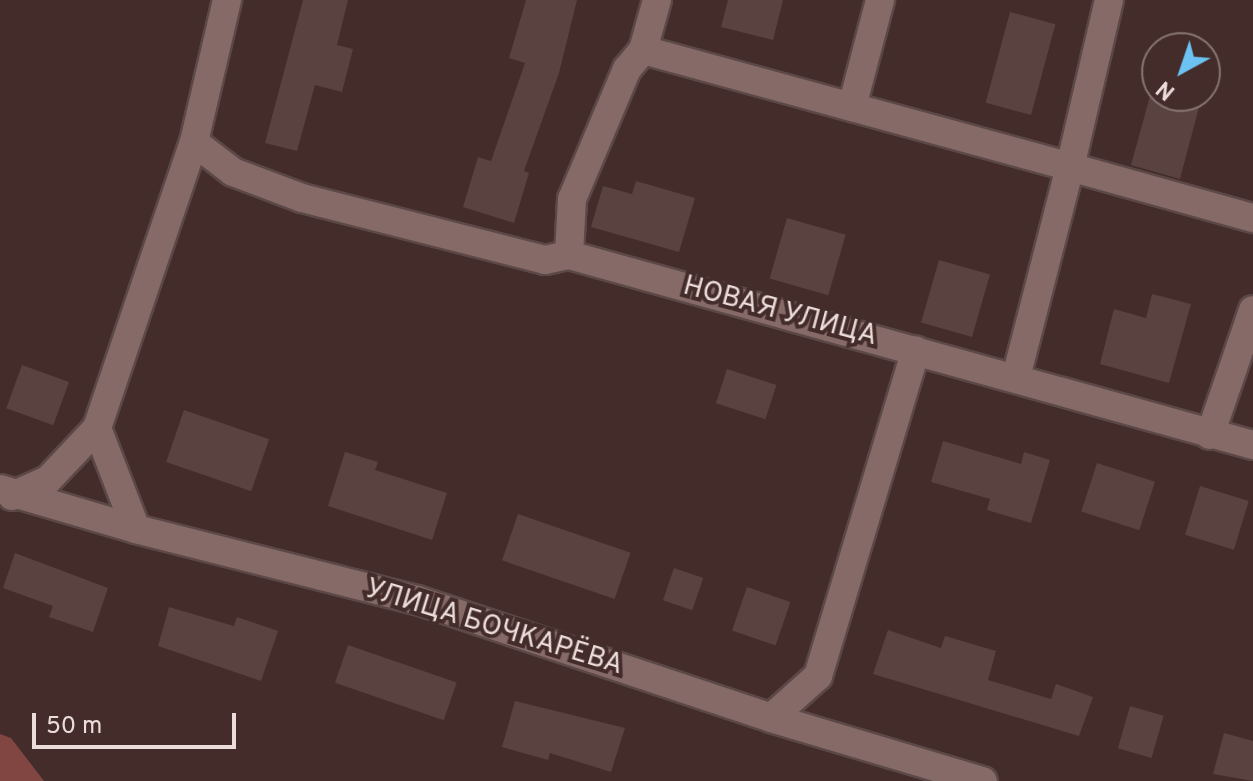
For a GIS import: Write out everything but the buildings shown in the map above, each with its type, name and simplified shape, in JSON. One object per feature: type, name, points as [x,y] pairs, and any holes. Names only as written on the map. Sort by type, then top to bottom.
[{"type":"street","points":[[5,497],[48,480],[97,428],[194,142],[227,0]]},
{"type":"street","points":[[569,255],[572,199],[627,69],[643,50],[657,0]]},
{"type":"street","points":[[852,107],[880,0]]},
{"type":"street","points":[[1016,378],[1109,0]]},
{"type":"street","points":[[643,50],[1253,218]]},
{"type":"street","name":"НОВАЯ УЛИЦА","points":[[194,142],[233,172],[302,198],[545,260],[569,255],[1253,445]]},
{"type":"street","points":[[1210,435],[1253,310]]},
{"type":"street","points":[[771,718],[818,676],[916,350]]},
{"type":"street","points":[[97,428],[136,529]]},
{"type":"street","name":"УЛИЦА БОЧКАРЁВА","points":[[5,497],[417,600],[771,718],[983,781]]},
{"type":"shaded area","points":[[0,734],[11,738],[44,781],[0,781]]}]
